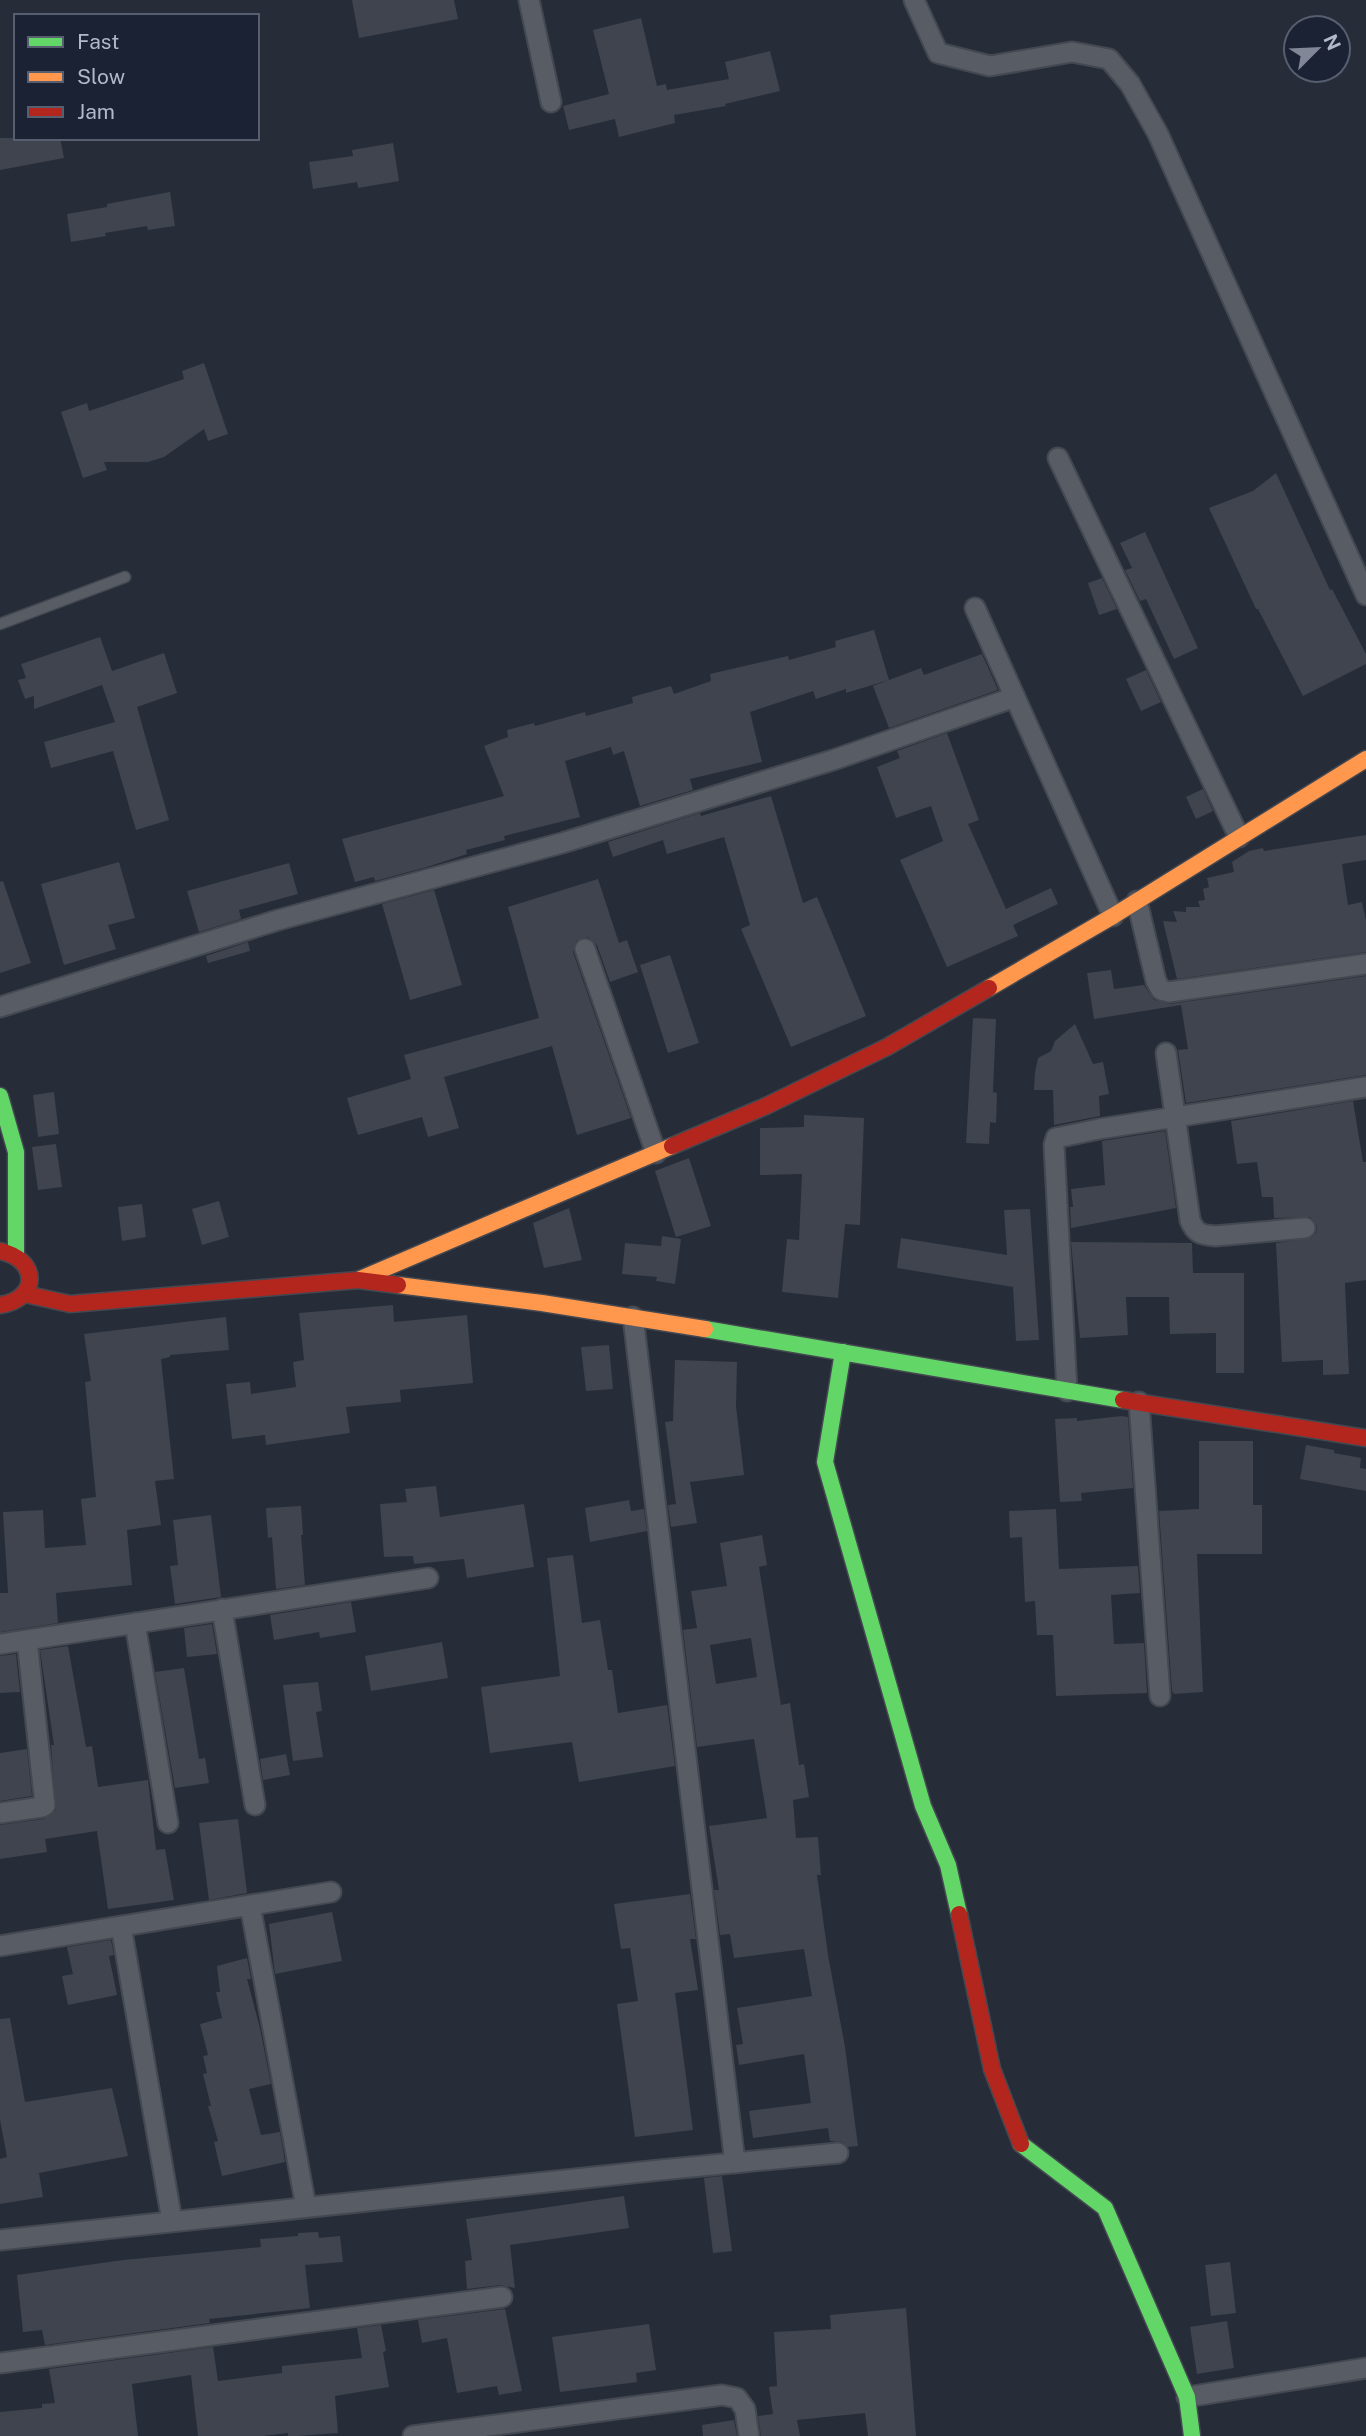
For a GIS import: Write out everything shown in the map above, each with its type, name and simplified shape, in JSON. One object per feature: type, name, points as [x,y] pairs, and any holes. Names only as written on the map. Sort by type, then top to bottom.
[{"type":"street","points":[[529,0],[551,102]]},
{"type":"street","points":[[914,0],[939,53],[990,66],[1072,52],[1109,59],[1130,83],[1158,134],[1366,595]]},
{"type":"street","points":[[1058,458],[1239,837]]},
{"type":"street","points":[[975,608],[1113,916]]},
{"type":"street","points":[[0,1007],[278,920],[562,844],[833,760],[1015,697]]},
{"type":"street","points":[[358,1280],[766,1106],[887,1047],[1113,916],[1366,759]]},
{"type":"street","points":[[1137,901],[1156,981],[1161,990],[1169,992],[1366,964]]},
{"type":"street","points":[[585,949],[656,1153]]},
{"type":"street","points":[[1166,1053],[1190,1220],[1194,1229],[1202,1235],[1215,1236],[1305,1228]]},
{"type":"street","points":[[1067,1391],[1054,1145],[1056,1138],[1366,1087]]},
{"type":"street","points":[[0,1096],[16,1152],[8,1253],[24,1261],[29,1269],[29,1286],[25,1294],[12,1304],[0,1305]]},
{"type":"street","points":[[25,1294],[69,1304],[358,1280],[633,1317],[1067,1391],[1366,1438]]},
{"type":"street","points":[[633,1317],[735,2163]]},
{"type":"street","points":[[843,1352],[825,1462],[923,1806],[948,1865],[992,2069],[1022,2146],[1105,2208],[1187,2397],[1192,2436]]},
{"type":"street","points":[[1139,1402],[1160,1696]]},
{"type":"street","points":[[0,1644],[428,1578]]},
{"type":"street","points":[[222,1609],[255,1805]]},
{"type":"street","points":[[135,1623],[168,1823]]},
{"type":"street","points":[[0,1813],[45,1805],[26,1640]]},
{"type":"street","points":[[0,1946],[331,1892]]},
{"type":"street","points":[[250,1905],[306,2207]]},
{"type":"street","points":[[121,1926],[172,2221]]},
{"type":"street","points":[[0,2240],[838,2153]]},
{"type":"street","points":[[0,2363],[502,2297]]},
{"type":"street","points":[[1187,2397],[1366,2368]]},
{"type":"street","points":[[413,2436],[722,2395],[737,2398],[745,2409],[749,2436]]},
{"type":"lane","points":[[0,624],[125,577]]},
{"type":"building","points":[[352,0],[454,0],[458,19],[359,38]]},
{"type":"building","points":[[641,18],[657,86],[666,84],[667,90],[729,79],[725,62],[770,51],[780,91],[725,104],[726,106],[674,115],[675,123],[619,137],[615,119],[569,130],[563,106],[609,94],[593,30]]},
{"type":"building","points":[[0,138],[60,140],[64,158],[0,170]]},
{"type":"building","points":[[393,143],[399,181],[358,188],[357,182],[313,189],[309,162],[353,156],[352,150]]},
{"type":"building","points":[[170,192],[175,226],[148,230],[147,226],[71,242],[67,214]]},
{"type":"building","points":[[204,363],[228,434],[208,441],[204,429],[164,457],[148,462],[104,462],[107,470],[83,478],[61,412],[87,403],[89,411],[184,379],[182,371]]},
{"type":"building","points":[[1276,473],[1330,590],[1332,589],[1366,654],[1366,664],[1303,696],[1256,609],[1209,508],[1253,491]]},
{"type":"building","points":[[1145,532],[1198,648],[1174,659],[1146,599],[1140,601],[1125,570],[1132,568],[1120,543]]},
{"type":"building","points":[[1102,578],[1117,609],[1099,615],[1088,583]]},
{"type":"building","points":[[874,630],[889,680],[846,693],[846,689],[816,699],[813,691],[750,712],[762,762],[690,779],[693,790],[640,806],[624,751],[613,755],[611,747],[565,761],[580,817],[504,836],[505,840],[466,850],[467,854],[427,867],[375,881],[374,877],[355,882],[342,839],[504,796],[484,746],[508,737],[507,730],[534,723],[535,726],[585,712],[586,716],[633,703],[632,697],[671,686],[674,694],[711,681],[710,674],[788,656],[789,660],[836,647],[835,641]]},
{"type":"building","points":[[100,637],[112,671],[164,653],[177,693],[137,707],[169,820],[136,830],[113,751],[51,768],[44,742],[115,722],[102,685],[34,709],[34,696],[25,699],[18,680],[26,678],[21,664]]},
{"type":"building","points":[[982,654],[998,690],[889,728],[873,686],[921,668],[924,675]]},
{"type":"building","points":[[1146,670],[1161,702],[1141,711],[1126,679]]},
{"type":"building","points":[[947,733],[979,820],[968,824],[1006,909],[1051,888],[1058,904],[1013,925],[1018,936],[947,967],[900,860],[943,841],[931,806],[896,818],[877,767],[900,758],[897,751]]},
{"type":"building","points":[[1203,789],[1213,811],[1196,819],[1186,797]]},
{"type":"building","points":[[771,796],[803,903],[817,897],[866,1016],[791,1047],[741,929],[750,925],[724,837],[667,854],[663,840],[613,857],[608,842],[700,813],[701,816]]},
{"type":"building","points":[[1366,835],[1366,860],[1342,864],[1348,905],[1362,902],[1366,921],[1366,952],[1177,979],[1163,921],[1177,922],[1173,911],[1186,912],[1186,907],[1200,907],[1198,901],[1205,900],[1203,889],[1209,887],[1207,878],[1234,872],[1232,862],[1249,851]]},
{"type":"building","points":[[119,862],[135,918],[108,925],[116,949],[64,965],[41,884]]},
{"type":"building","points":[[289,863],[298,894],[239,910],[241,919],[199,932],[187,891]]},
{"type":"building","points":[[598,879],[619,943],[627,940],[638,972],[610,982],[597,945],[588,937],[576,941],[573,952],[631,1118],[577,1135],[552,1046],[444,1077],[459,1128],[428,1137],[422,1117],[358,1135],[347,1098],[411,1079],[404,1055],[539,1018],[508,907]]},
{"type":"building","points":[[3,881],[31,963],[0,973],[0,882]]},
{"type":"building","points":[[434,890],[462,985],[410,1000],[382,904]]},
{"type":"building","points":[[248,942],[250,951],[208,963],[206,956]]},
{"type":"building","points":[[670,955],[699,1043],[668,1053],[640,965]]},
{"type":"building","points":[[1111,970],[1114,989],[1144,985],[1154,1000],[1170,1004],[1366,976],[1366,1075],[1186,1103],[1178,1050],[1188,1049],[1181,1005],[1094,1019],[1087,973]]},
{"type":"building","points":[[973,1018],[996,1019],[993,1092],[997,1093],[996,1123],[990,1122],[989,1144],[966,1143]]},
{"type":"building","points":[[1075,1024],[1093,1064],[1103,1062],[1109,1094],[1099,1096],[1100,1116],[1054,1125],[1053,1090],[1034,1090],[1035,1072],[1038,1058],[1051,1051],[1055,1041]]},
{"type":"building","points":[[54,1092],[59,1134],[38,1137],[33,1095]]},
{"type":"building","points":[[1353,1101],[1363,1162],[1366,1162],[1366,1280],[1345,1283],[1349,1374],[1323,1375],[1323,1360],[1282,1362],[1276,1243],[1311,1238],[1316,1233],[1317,1226],[1310,1217],[1274,1218],[1273,1197],[1262,1197],[1257,1162],[1237,1164],[1231,1121]]},
{"type":"building","points":[[804,1115],[864,1118],[860,1225],[845,1224],[838,1298],[782,1292],[787,1239],[799,1240],[802,1174],[760,1175],[760,1128],[804,1127]]},
{"type":"building","points":[[1165,1131],[1176,1208],[1071,1228],[1071,1189],[1105,1185],[1102,1141]]},
{"type":"building","points":[[56,1144],[62,1187],[38,1190],[32,1147]]},
{"type":"building","points":[[689,1158],[711,1226],[676,1237],[655,1171]]},
{"type":"building","points":[[219,1201],[229,1237],[202,1245],[192,1209]]},
{"type":"building","points":[[142,1204],[146,1237],[122,1241],[118,1207]]},
{"type":"building","points":[[569,1208],[582,1260],[544,1268],[533,1223]]},
{"type":"building","points":[[1030,1209],[1039,1340],[1016,1341],[1013,1287],[897,1268],[901,1238],[1007,1255],[1004,1210]]},
{"type":"building","points":[[662,1236],[681,1239],[675,1284],[656,1281],[657,1277],[622,1274],[625,1243],[661,1246]]},
{"type":"building","points":[[1071,1242],[1192,1243],[1193,1273],[1244,1273],[1244,1373],[1216,1373],[1216,1333],[1170,1334],[1169,1297],[1126,1297],[1128,1335],[1080,1338]]},
{"type":"building","points":[[393,1305],[394,1322],[467,1315],[473,1383],[400,1390],[401,1402],[346,1407],[350,1433],[266,1445],[265,1435],[232,1439],[226,1384],[250,1382],[251,1394],[296,1387],[293,1362],[304,1360],[299,1313]]},
{"type":"building","points":[[226,1317],[229,1350],[170,1355],[161,1359],[174,1479],[155,1481],[161,1525],[127,1530],[132,1585],[56,1593],[58,1623],[0,1632],[0,1593],[8,1593],[3,1512],[43,1510],[45,1548],[86,1545],[81,1499],[96,1497],[85,1382],[91,1381],[84,1334]]},
{"type":"building","points":[[609,1345],[613,1389],[586,1391],[581,1347]]},
{"type":"building","points":[[675,1360],[737,1362],[736,1406],[744,1475],[690,1482],[697,1523],[671,1527],[668,1505],[676,1504],[665,1422],[673,1421]]},
{"type":"building","points":[[1128,1417],[1133,1488],[1081,1493],[1082,1501],[1060,1502],[1055,1419],[1077,1418],[1077,1421]]},
{"type":"building","points":[[1199,1441],[1253,1441],[1253,1505],[1262,1505],[1262,1554],[1197,1554],[1203,1692],[1174,1694],[1159,1511],[1199,1509]]},
{"type":"building","points":[[1306,1445],[1361,1458],[1360,1468],[1366,1469],[1366,1491],[1300,1479]]},
{"type":"building","points":[[436,1486],[440,1517],[524,1504],[534,1567],[467,1578],[464,1559],[414,1564],[413,1556],[384,1557],[380,1504],[407,1502],[405,1489]]},
{"type":"building","points":[[629,1500],[631,1511],[644,1509],[647,1531],[590,1542],[585,1508]]},
{"type":"building","points":[[301,1506],[305,1585],[276,1589],[272,1537],[268,1538],[266,1508]]},
{"type":"building","points":[[1056,1509],[1059,1569],[1138,1566],[1140,1593],[1111,1595],[1114,1644],[1144,1643],[1147,1693],[1056,1696],[1053,1635],[1037,1635],[1035,1601],[1025,1602],[1022,1537],[1010,1538],[1009,1511]]},
{"type":"building","points":[[211,1515],[221,1597],[175,1604],[170,1566],[178,1565],[173,1520]]},
{"type":"building","points":[[762,1535],[767,1565],[759,1567],[781,1705],[790,1703],[799,1765],[804,1764],[809,1797],[793,1800],[796,1838],[818,1837],[821,1875],[817,1875],[858,2146],[848,2147],[842,2142],[830,2141],[828,2128],[753,2138],[749,2111],[811,2103],[804,2054],[739,2065],[736,2045],[743,2044],[737,2008],[812,1996],[804,1949],[734,1958],[730,1934],[720,1935],[714,1890],[719,1890],[709,1826],[767,1818],[754,1739],[697,1747],[683,1630],[697,1628],[691,1591],[727,1586],[720,1543]],"holes":[[[751,1638],[757,1677],[716,1684],[710,1645]]]},
{"type":"building","points":[[573,1555],[582,1623],[600,1620],[608,1670],[612,1670],[618,1713],[667,1705],[675,1766],[579,1782],[572,1742],[490,1753],[481,1687],[560,1676],[547,1558]]},
{"type":"building","points":[[351,1602],[356,1632],[320,1638],[319,1632],[274,1640],[270,1615]]},
{"type":"building","points":[[212,1624],[217,1654],[187,1657],[184,1628]]},
{"type":"building","points":[[442,1642],[448,1678],[371,1691],[365,1656]]},
{"type":"building","points":[[68,1646],[86,1747],[92,1746],[98,1787],[148,1780],[156,1850],[165,1849],[174,1900],[108,1909],[97,1831],[45,1839],[47,1852],[0,1859],[0,1825],[44,1819],[56,1810],[51,1745],[54,1745],[40,1650]]},
{"type":"building","points":[[16,1654],[20,1692],[0,1693],[0,1656]]},
{"type":"building","points":[[184,1668],[199,1759],[205,1758],[209,1783],[175,1788],[155,1672]]},
{"type":"building","points":[[318,1682],[322,1711],[316,1712],[323,1757],[293,1761],[283,1685]]},
{"type":"building","points":[[27,1749],[32,1796],[0,1801],[0,1753]]},
{"type":"building","points":[[286,1754],[290,1775],[263,1780],[260,1759]]},
{"type":"building","points":[[238,1819],[247,1893],[209,1900],[199,1823]]},
{"type":"building","points":[[690,1894],[696,1939],[690,1939],[698,1990],[675,1993],[693,2130],[635,2137],[617,2004],[638,2001],[630,1948],[621,1949],[614,1904]]},
{"type":"building","points":[[332,1912],[342,1961],[275,1974],[269,1924]]},
{"type":"building","points":[[111,1940],[114,1955],[109,1956],[117,1995],[68,2005],[62,1976],[73,1974],[67,1947]]},
{"type":"building","points":[[247,1958],[251,1979],[247,1979],[271,2084],[249,2089],[261,2135],[280,2132],[285,2162],[222,2176],[214,2142],[218,2141],[208,2106],[211,2106],[203,2074],[207,2073],[203,2056],[208,2055],[200,2024],[222,2018],[216,1992],[220,1992],[217,1966]]},
{"type":"building","points":[[10,2018],[25,2102],[112,2088],[128,2156],[39,2173],[43,2197],[0,2204],[0,2159],[7,2157],[0,2120],[0,2019]]},
{"type":"building","points":[[722,2176],[732,2251],[713,2253],[704,2178]]},
{"type":"building","points":[[624,2196],[629,2228],[510,2245],[515,2288],[500,2285],[467,2289],[465,2261],[472,2260],[466,2219]]},
{"type":"building","points":[[318,2232],[319,2238],[340,2236],[343,2262],[305,2265],[310,2308],[209,2319],[210,2323],[45,2345],[42,2330],[23,2332],[17,2275],[123,2260],[261,2247],[260,2239]]},
{"type":"building","points":[[1230,2262],[1236,2313],[1211,2316],[1205,2265]]},
{"type":"building","points":[[906,2308],[916,2436],[868,2436],[865,2413],[797,2420],[800,2436],[761,2436],[758,2416],[773,2414],[769,2387],[777,2386],[774,2332],[831,2329],[830,2315]]},
{"type":"building","points":[[505,2309],[522,2391],[499,2395],[497,2386],[457,2393],[447,2338],[422,2343],[418,2320]]},
{"type":"building","points":[[1227,2321],[1234,2368],[1197,2374],[1190,2327]]},
{"type":"building","points":[[649,2324],[656,2370],[636,2373],[637,2382],[560,2392],[552,2337]]},
{"type":"building","points":[[381,2325],[389,2387],[335,2396],[338,2433],[298,2436],[288,2436],[288,2433],[263,2436],[198,2436],[191,2375],[132,2384],[138,2436],[0,2436],[0,2412],[42,2408],[42,2404],[55,2403],[49,2369],[213,2347],[218,2381],[282,2373],[282,2366],[362,2358],[357,2328]]},
{"type":"building","points":[[734,2420],[737,2436],[703,2436],[702,2425]]},
{"type":"traffic: fast","points":[[0,1096],[16,1152],[16,1254]]},
{"type":"traffic: fast","points":[[705,1329],[1123,1400]]},
{"type":"traffic: fast","points":[[843,1352],[825,1462],[923,1806],[948,1865],[959,1914]]},
{"type":"traffic: fast","points":[[1021,2144],[1105,2208],[1187,2397],[1192,2436]]},
{"type":"traffic: slow","points":[[989,988],[1113,916],[1366,759]]},
{"type":"traffic: slow","points":[[360,1279],[672,1146]]},
{"type":"traffic: slow","points":[[398,1285],[542,1303],[705,1329]]},
{"type":"traffic: jam","points":[[672,1146],[766,1106],[887,1047],[989,988]]},
{"type":"traffic: jam","points":[[0,1251],[13,1255],[22,1262],[30,1279],[22,1295],[0,1305]]},
{"type":"traffic: jam","points":[[25,1294],[70,1304],[358,1280],[398,1285]]},
{"type":"traffic: jam","points":[[1123,1400],[1366,1438]]},
{"type":"traffic: jam","points":[[959,1914],[992,2069],[1021,2144]]}]
